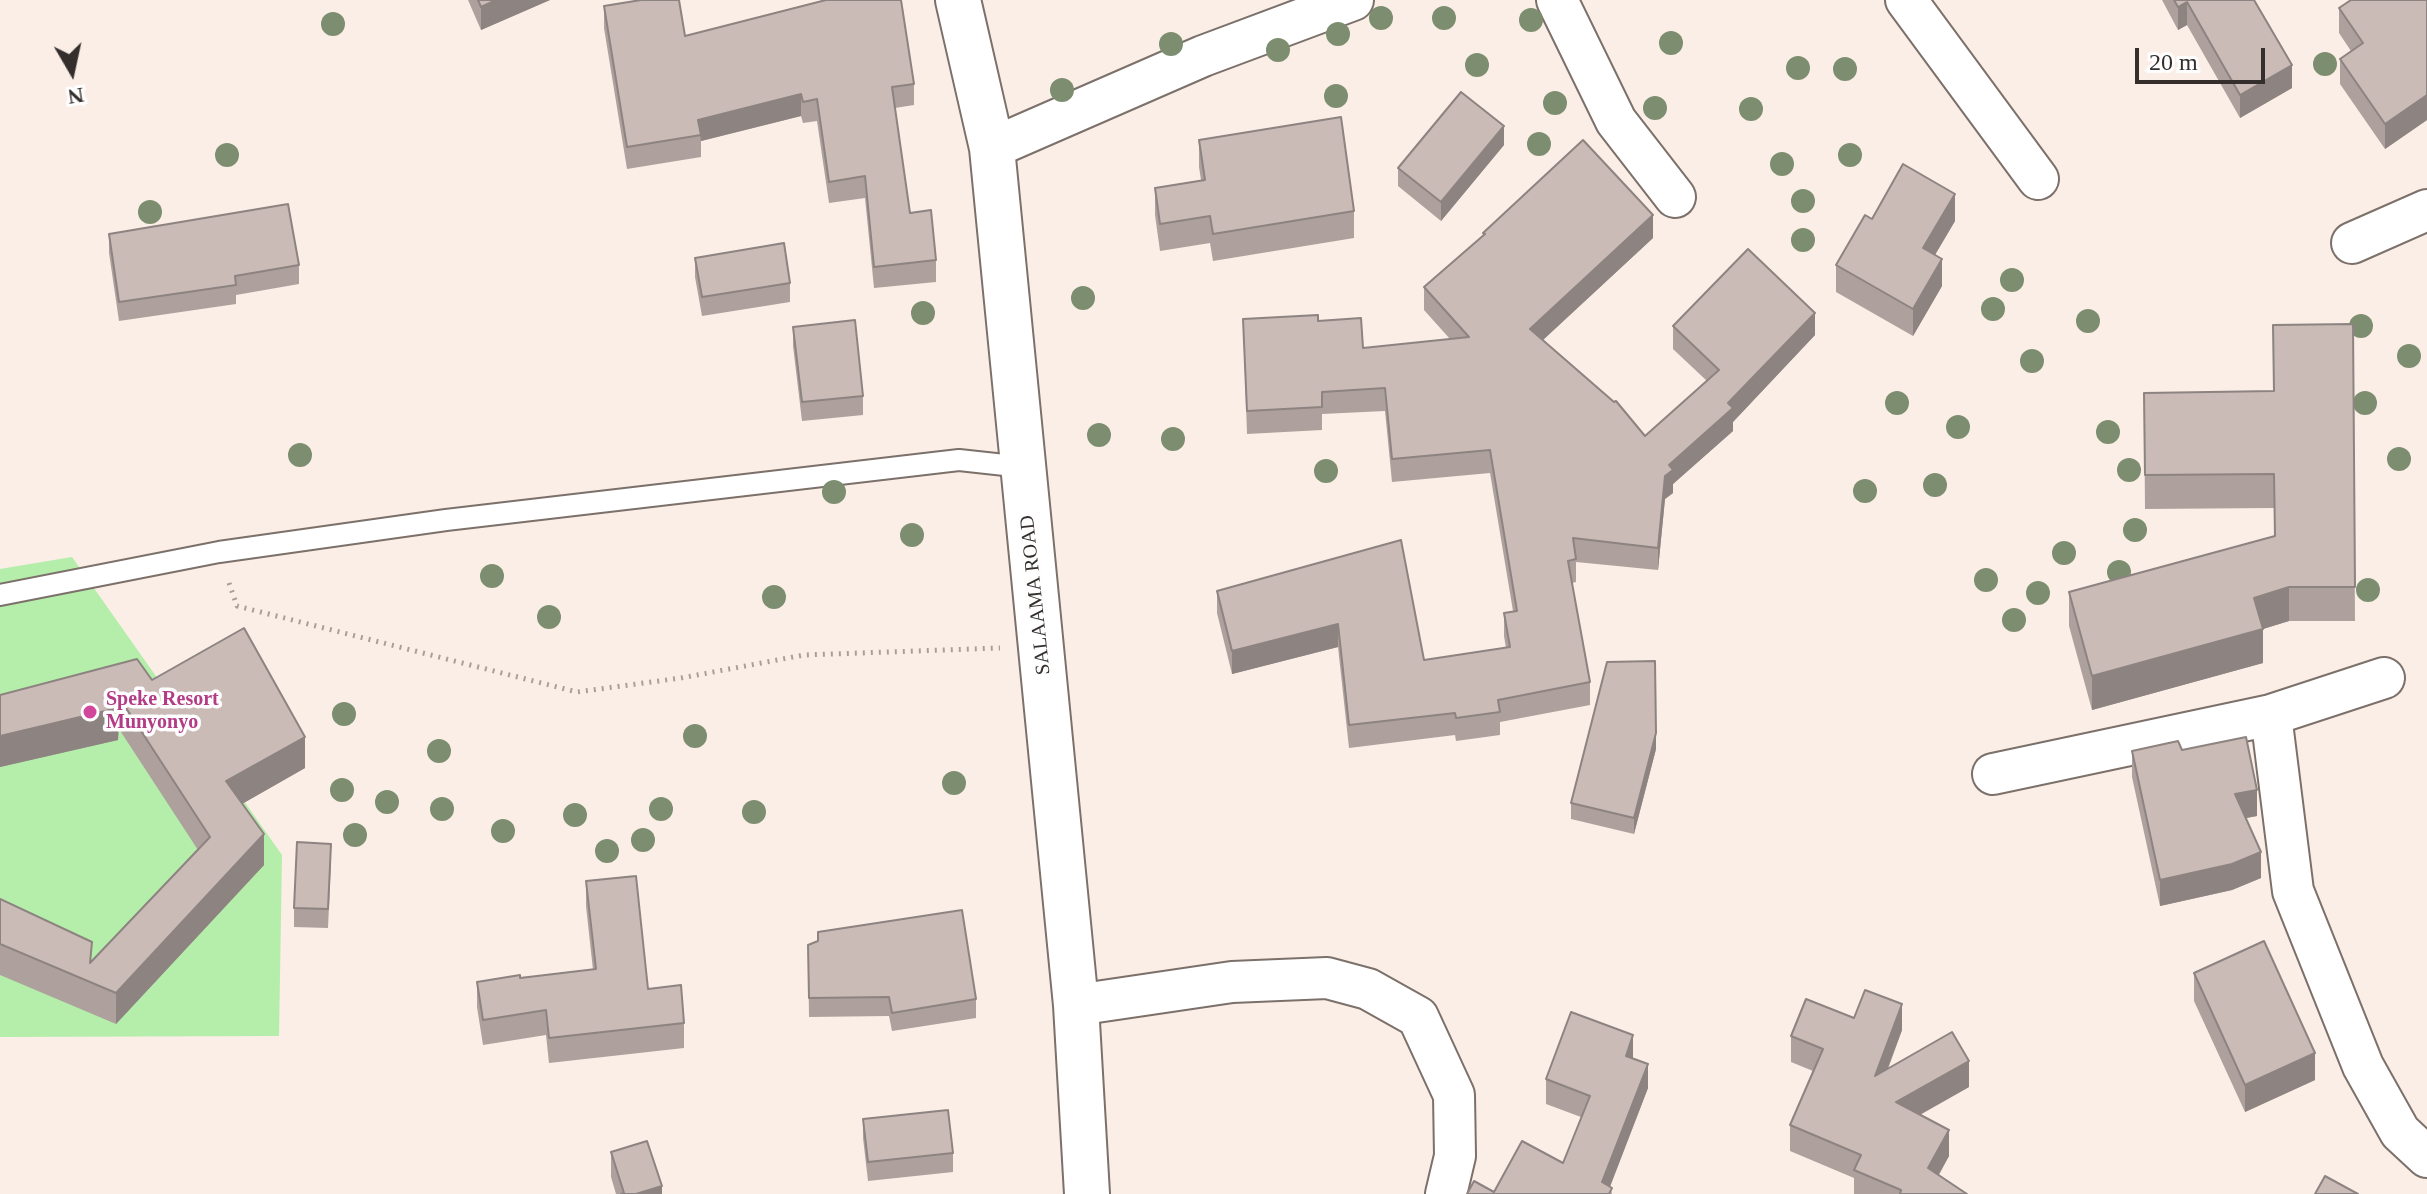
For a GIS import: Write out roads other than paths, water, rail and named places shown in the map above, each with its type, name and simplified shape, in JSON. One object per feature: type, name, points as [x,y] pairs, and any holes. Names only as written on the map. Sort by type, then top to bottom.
[{"type":"street","name":"SALAAMA ROAD","points":[[958,0],[992,148],[1076,1005],[1087,1194]]},
{"type":"street","points":[[992,148],[1203,56],[1353,0]]},
{"type":"street","points":[[1557,0],[1616,121],[1675,197]]},
{"type":"street","points":[[1906,0],[2038,179]]},
{"type":"street","points":[[2352,243],[2427,210]]},
{"type":"street","points":[[1993,774],[2271,715],[2384,678]]},
{"type":"street","points":[[2271,715],[2293,891],[2363,1066],[2400,1132],[2427,1157]]},
{"type":"street","points":[[1076,1005],[1232,982],[1327,978],[1368,989],[1418,1017],[1454,1095],[1455,1156],[1446,1194]]},
{"type":"lane","points":[[0,595],[219,552],[462,518],[947,461],[1023,467]]},
{"type":"place","name":"Speke Resort Munyonyo","points":[[90,712]]}]
